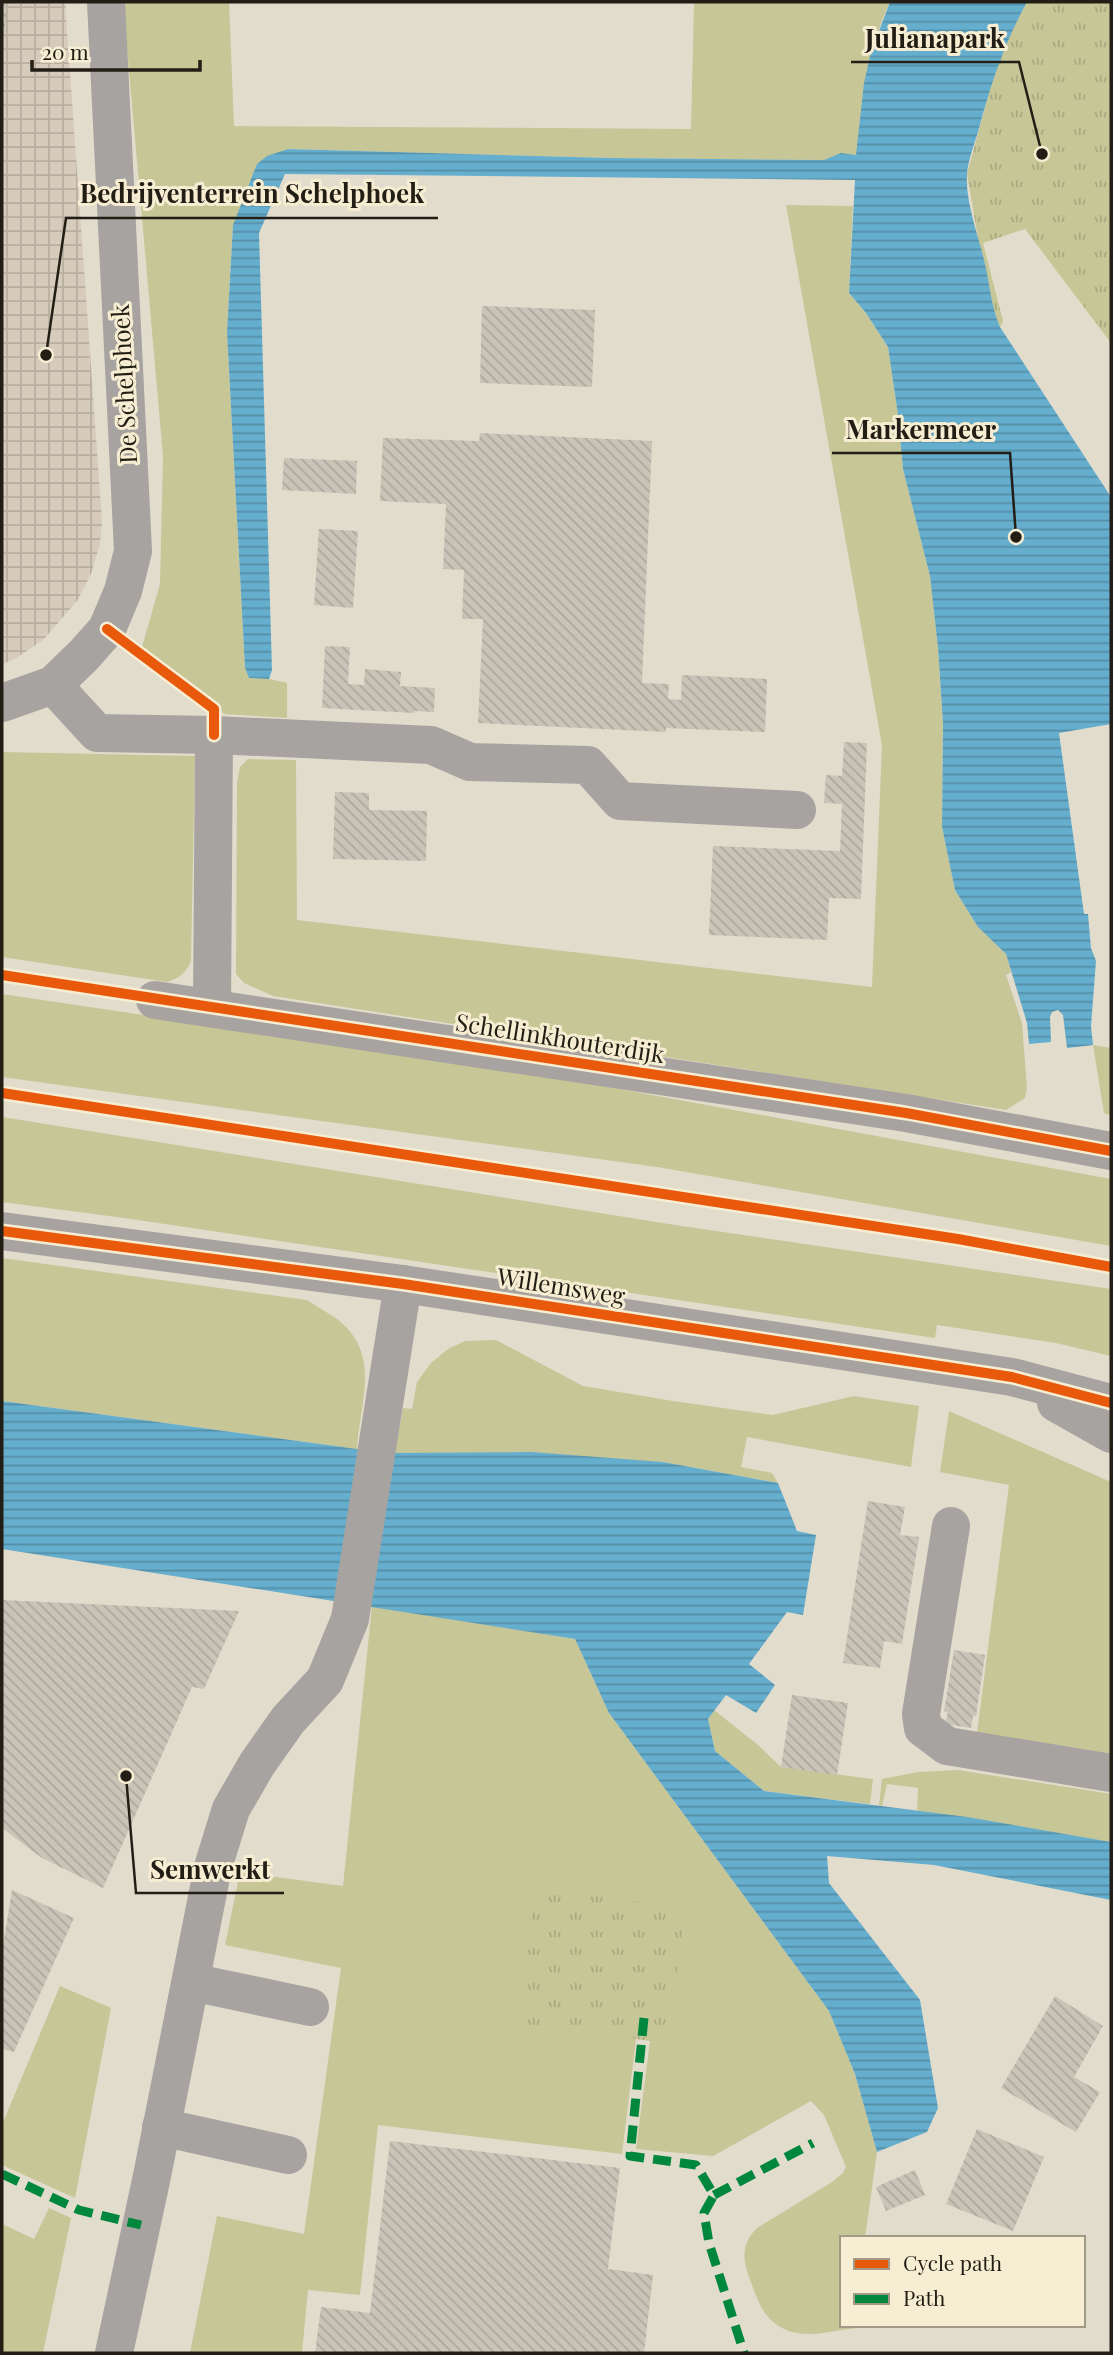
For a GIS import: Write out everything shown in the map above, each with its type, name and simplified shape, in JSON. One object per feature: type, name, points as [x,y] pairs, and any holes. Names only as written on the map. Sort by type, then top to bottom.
[{"type":"street","name":"De Schelphoek","points":[[2,703],[54,685],[107,629],[123,591],[133,551],[106,2]]},
{"type":"street","points":[[54,685],[97,733],[214,735],[431,745],[470,762],[588,765],[620,801],[797,810]]},
{"type":"street","points":[[212,1007],[214,735]]},
{"type":"street","name":"Schellinkhouterdijk","points":[[155,1000],[906,1112],[1111,1151]]},
{"type":"street","name":"Willemsweg","points":[[2,1231],[403,1284],[1012,1377],[1111,1403]]},
{"type":"street","points":[[114,2353],[213,1867],[231,1810],[257,1764],[288,1720],[325,1680],[350,1619],[403,1284]]},
{"type":"street","name":"Willemsweg","points":[[1012,1377],[1111,1434]]},
{"type":"street","points":[[951,1526],[921,1714],[923,1728],[947,1746],[1111,1773]]},
{"type":"street","points":[[191,1982],[310,2007]]},
{"type":"street","points":[[161,2127],[288,2155]]},
{"type":"shaded area","points":[[2,2],[65,2],[102,521],[100,544],[91,574],[77,601],[43,640],[13,660],[2,664]]},
{"type":"green space","points":[[123,2],[229,2],[234,126],[691,129],[694,2],[890,2],[871,58],[857,155],[841,154],[824,160],[611,158],[288,149],[233,225],[227,332],[245,668],[249,678],[287,683],[287,718],[224,714],[210,697],[142,647],[160,584],[163,456]]},
{"type":"green space","points":[[1027,2],[1111,2],[1111,343],[1025,229],[983,243],[1003,321],[1000,327],[987,285],[967,174],[994,74],[1010,34]]},
{"type":"green space","points":[[786,205],[853,206],[849,293],[888,347],[903,469],[930,576],[943,723],[942,827],[955,890],[978,927],[1006,954],[1011,972],[1006,975],[1022,1023],[1027,1088],[1025,1098],[1006,1110],[273,996],[244,983],[236,974],[237,783],[240,767],[248,759],[296,760],[297,920],[872,987],[882,745]]},
{"type":"green space","points":[[2,752],[195,756],[191,960],[182,974],[167,982],[2,957]]},
{"type":"green space","points":[[2,994],[521,1071],[1111,1179],[1111,1246],[657,1167],[2,1077]]},
{"type":"green space","points":[[1093,1045],[1111,1048],[1111,1115],[1104,1113]]},
{"type":"green space","points":[[2,1117],[675,1225],[1111,1289],[1111,1356],[1056,1343],[937,1325],[935,1338],[2,1202]]},
{"type":"green space","points":[[2,1258],[307,1300],[347,1328],[357,1341],[362,1355],[365,1386],[357,1449],[2,1401]]},
{"type":"green space","points":[[496,1340],[583,1386],[673,1401],[773,1415],[854,1396],[919,1406],[911,1467],[747,1437],[741,1467],[772,1473],[778,1483],[663,1462],[395,1453],[403,1408],[412,1409],[417,1382],[431,1363],[448,1349],[465,1341]]},
{"type":"green space","points":[[949,1411],[1111,1482],[1111,1757],[977,1733],[1009,1485],[940,1472]]},
{"type":"green space","points":[[372,1606],[575,1639],[609,1713],[829,2011],[855,2074],[877,2152],[865,2236],[840,2236],[840,2327],[866,2327],[808,2334],[780,2327],[763,2311],[745,2263],[748,2239],[757,2228],[832,2182],[846,2167],[824,2115],[811,2101],[713,2156],[636,2149],[650,2041],[668,2043],[518,2024],[636,2039],[622,2154],[378,2125],[360,2295],[308,2290],[302,2353],[190,2353],[217,2216],[304,2234],[341,1968],[225,1945],[240,1872],[343,1886]]},
{"type":"green space","points":[[714,1710],[781,1767],[873,1779],[870,1804],[764,1791],[715,1751],[708,1719]]},
{"type":"green space","points":[[958,1770],[1111,1794],[1111,1842],[917,1811],[918,1788],[887,1784],[882,1806],[879,1805],[882,1779],[918,1772]]},
{"type":"green space","points":[[534,1888],[685,1908],[668,2043],[518,2024]]},
{"type":"green space","points":[[60,1986],[111,2008],[75,2198],[2,2165],[2,2125]]},
{"type":"green space","points":[[49,2208],[71,2218],[43,2353],[2,2353],[2,2224],[34,2239]]},
{"type":"water","points":[[890,2],[1027,2],[1004,50],[993,81],[970,158],[967,185],[970,208],[1000,327],[1111,497],[1111,724],[1059,733],[1084,914],[1088,914],[1091,948],[1096,961],[1091,1026],[1093,1045],[1067,1048],[1063,1015],[1058,1010],[1052,1012],[1050,1017],[1051,1042],[1029,1044],[1027,1023],[1006,954],[978,927],[955,890],[942,827],[943,723],[930,576],[903,469],[888,347],[849,293],[855,180],[285,174],[259,233],[272,670],[269,679],[249,678],[245,668],[227,332],[233,225],[257,164],[267,156],[288,149],[611,158],[824,160],[841,153],[856,155],[864,83],[871,52]]},
{"type":"water","points":[[2,1401],[357,1449],[395,1453],[531,1452],[663,1462],[778,1483],[797,1531],[816,1535],[803,1615],[787,1612],[749,1664],[775,1685],[756,1713],[726,1695],[708,1719],[715,1751],[764,1791],[967,1817],[1111,1842],[1111,1900],[934,1865],[827,1856],[829,1883],[920,2000],[938,2108],[927,2132],[877,2152],[855,2074],[829,2011],[609,1713],[575,1639],[2,1549]]},
{"type":"building","points":[[2,2],[5,2],[6,16],[3,49]]},
{"type":"building","points":[[482,306],[595,310],[592,387],[480,383]]},
{"type":"building","points":[[480,433],[652,441],[642,683],[669,684],[668,699],[681,700],[682,675],[767,679],[765,732],[666,728],[666,732],[478,723],[483,619],[462,619],[464,570],[443,569],[446,504],[380,501],[383,438],[479,441]]},
{"type":"building","points":[[284,458],[357,461],[356,494],[282,490]]},
{"type":"building","points":[[319,529],[358,531],[353,608],[314,605]]},
{"type":"building","points":[[325,646],[350,647],[348,684],[364,685],[365,669],[401,672],[400,686],[435,688],[434,712],[322,708]]},
{"type":"building","points":[[844,742],[867,743],[861,899],[829,898],[827,940],[709,935],[713,846],[840,851],[842,804],[824,803],[826,775],[842,776]]},
{"type":"building","points":[[335,792],[369,793],[369,810],[427,811],[426,861],[333,859]]},
{"type":"building","points":[[868,1501],[905,1507],[900,1535],[919,1537],[902,1644],[884,1641],[880,1668],[843,1663]]},
{"type":"building","points":[[2,1600],[239,1611],[204,1689],[192,1687],[103,1888],[42,1858],[2,1828]]},
{"type":"building","points":[[954,1650],[985,1655],[976,1716],[973,1716],[971,1728],[945,1724],[948,1712],[944,1711]]},
{"type":"building","points":[[792,1695],[848,1703],[837,1775],[781,1767]]},
{"type":"building","points":[[12,1890],[74,1918],[14,2052],[2,2049],[2,1952]]},
{"type":"building","points":[[1055,1996],[1103,2026],[1074,2077],[1100,2092],[1076,2132],[1001,2088]]},
{"type":"building","points":[[977,2129],[1044,2157],[1013,2231],[946,2204]]},
{"type":"building","points":[[390,2141],[620,2168],[608,2269],[653,2275],[644,2353],[315,2353],[321,2307],[370,2313]]},
{"type":"building","points":[[915,2170],[925,2195],[886,2211],[876,2187]]},
{"type":"marked path","points":[[644,2018],[630,2156],[696,2165],[714,2195],[704,2213],[709,2243],[744,2353]]},
{"type":"marked path","points":[[714,2195],[813,2143]]},
{"type":"marked path","points":[[2,2174],[79,2210],[141,2225]]},
{"type":"cycle path","points":[[107,629],[214,709],[214,735]]},
{"type":"cycle path","points":[[2,975],[906,1113],[1111,1151]]},
{"type":"cycle path","points":[[2,1093],[958,1239],[1111,1267]]},
{"type":"cycle path","points":[[2,1231],[403,1284],[1012,1377],[1111,1403]]},
{"type":"place","name":"Julianapark","points":[[1042,154]]},
{"type":"place","name":"Bedrijventerrein Schelphoek","points":[[46,355]]},
{"type":"place","name":"Markermeer","points":[[1016,537]]},
{"type":"place","name":"Semwerkt","points":[[126,1776]]}]
